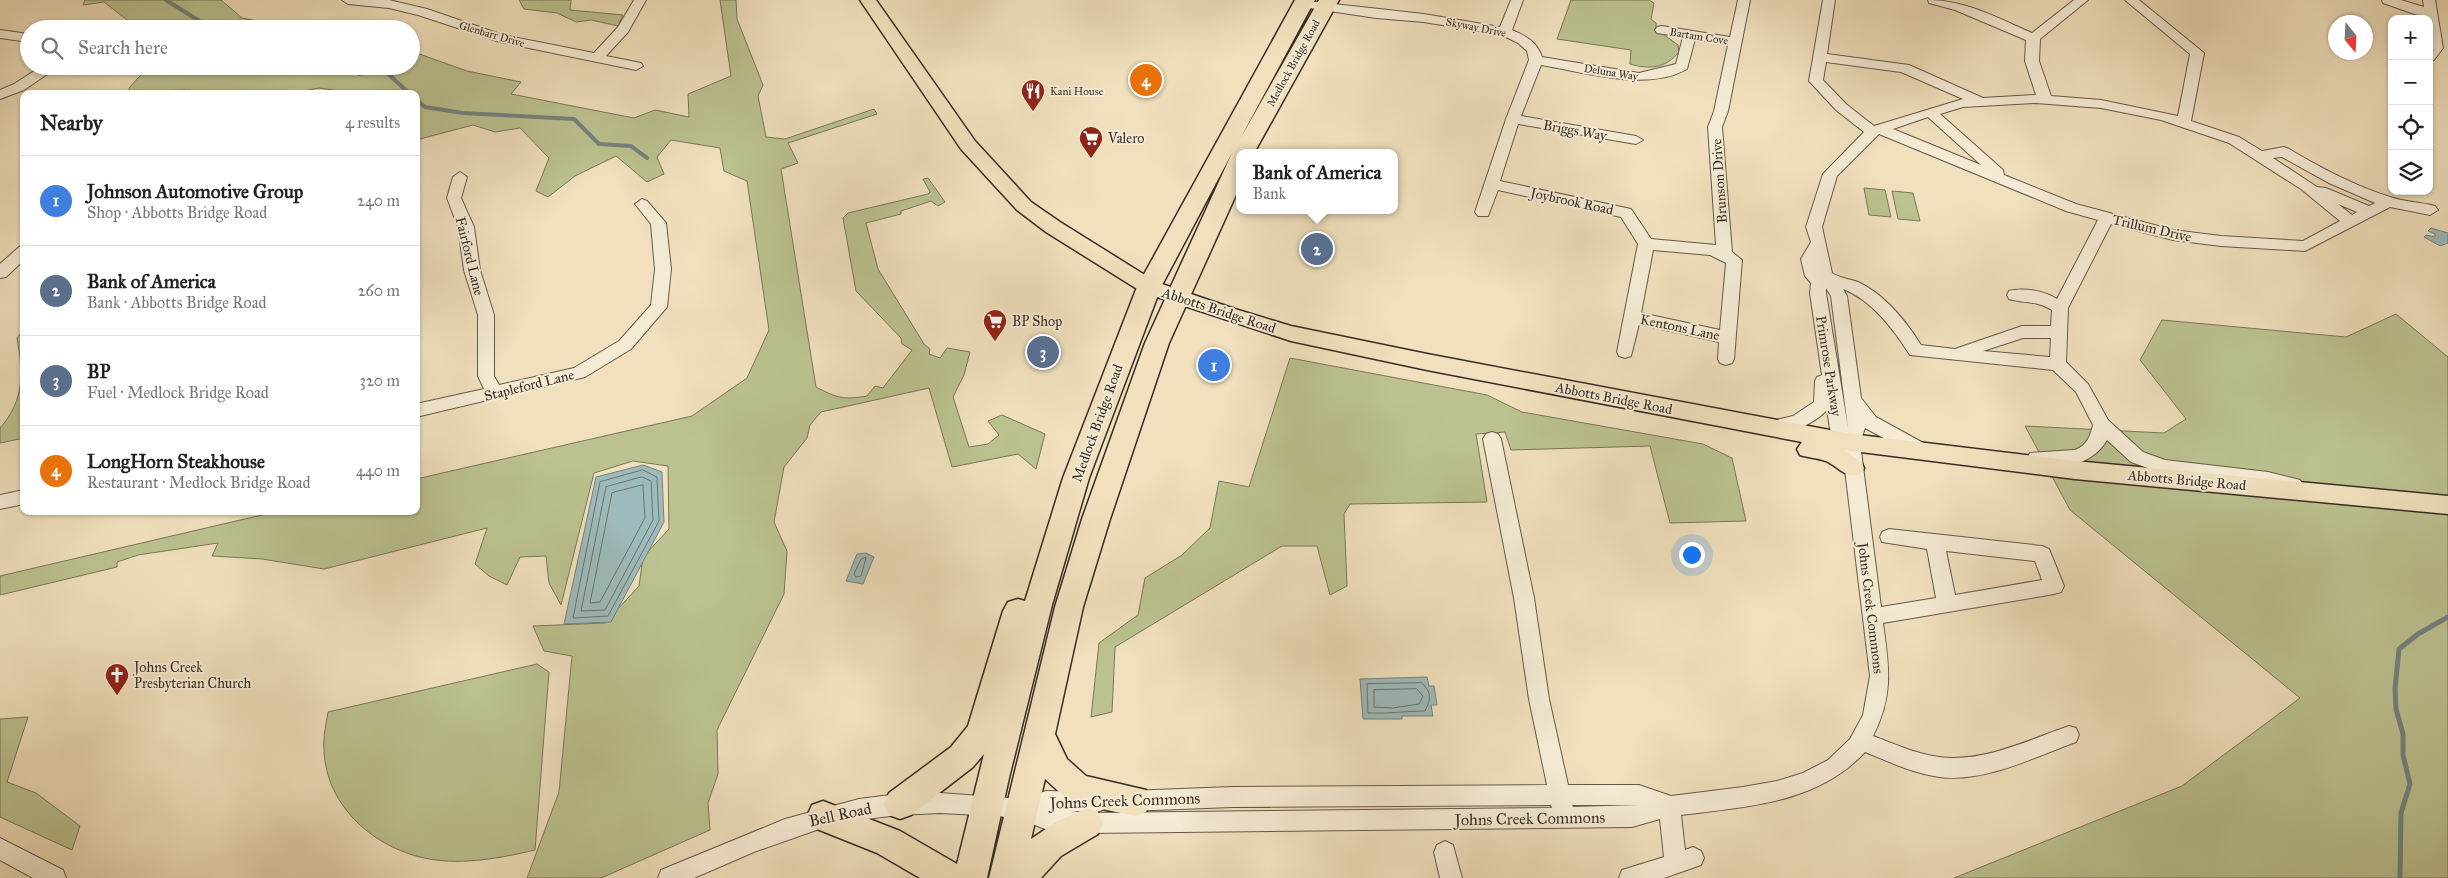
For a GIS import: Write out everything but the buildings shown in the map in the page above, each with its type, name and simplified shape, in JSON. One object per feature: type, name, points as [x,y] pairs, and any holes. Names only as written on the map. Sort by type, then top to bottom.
[{"type":"highway","name":"Medlock Bridge Road","points":[[970,878],[1026,648],[1076,478],[1149,286],[1304,2]]},
{"type":"highway","name":"Medlock Bridge Road","points":[[1245,149],[1327,3]]},
{"type":"highway","name":"Medlock Bridge Road","points":[[1006,878],[1069,607],[1096,519],[1141,385],[1176,298],[1236,169]]},
{"type":"highway","points":[[900,804],[962,757],[981,733],[1024,591],[1038,571],[1052,561]]},
{"type":"highway","points":[[1039,734],[1056,769],[1078,789],[1135,801]]},
{"type":"highway","points":[[823,816],[880,836],[922,859],[948,878]]},
{"type":"highway","points":[[1024,878],[1031,862],[1041,851],[1065,834],[1087,823]]},
{"type":"main road","name":"Abbotts Bridge Road","points":[[868,0],[968,145],[999,181],[1024,206],[1053,227],[1149,286],[1176,298],[1292,333],[1850,443],[1993,460],[2448,505]]},
{"type":"main road","name":"Abbotts Bridge Road","points":[[1689,412],[1745,437],[1833,454],[1853,468]]},
{"type":"street","name":"Glenbarr Drive","points":[[348,0],[389,4],[422,12],[500,38],[636,66]]},
{"type":"street","points":[[598,57],[622,29],[640,0]]},
{"type":"street","points":[[1406,16],[1414,0]]},
{"type":"street","points":[[1505,32],[1518,0]]},
{"type":"street","name":"Brunson Drive","points":[[1726,359],[1734,260],[1724,255],[1715,127],[1721,111],[1744,0]]},
{"type":"street","points":[[1829,0],[1820,58],[1904,68],[1940,82],[1981,102]]},
{"type":"street","points":[[1934,0],[1960,7],[2033,38]]},
{"type":"street","points":[[2045,100],[2032,61],[2033,38],[2082,0]]},
{"type":"street","points":[[2131,0],[2197,53],[2184,123]]},
{"type":"street","points":[[2388,0],[2429,6]]},
{"type":"street","name":"Skyway Drive","points":[[1304,2],[1327,3],[1376,14],[1406,16],[1505,32],[1523,40],[1533,50],[1536,60]]},
{"type":"street","name":"Bartam Cove","points":[[1662,30],[1735,42]]},
{"type":"street","points":[[2433,30],[2436,48],[2433,52]]},
{"type":"street","points":[[0,34],[20,37]]},
{"type":"street","name":"Deluna Way","points":[[1536,60],[1648,76],[1682,66],[1690,35]]},
{"type":"street","name":"Trillum Drive","points":[[1820,58],[1816,81],[1841,107],[1876,130],[2071,208],[2107,218],[2173,234],[2221,241],[2305,246],[2388,202]]},
{"type":"street","points":[[1483,212],[1536,60]]},
{"type":"street","points":[[0,95],[19,87],[38,75]]},
{"type":"street","name":"Primrose Parkway","points":[[1827,282],[1818,293],[1821,315],[1839,429],[1850,443],[1857,429],[1839,296],[1824,276],[1819,242],[1814,227],[1830,174],[1876,130],[1962,103],[1981,102],[2045,100],[2101,104],[2164,116],[2234,140],[2306,186],[2351,222]]},
{"type":"street","points":[[1930,112],[2008,182]]},
{"type":"street","name":"Briggs Way","points":[[1514,119],[1636,140]]},
{"type":"street","points":[[2260,156],[2284,152],[2306,166],[2348,187],[2388,202],[2430,210]]},
{"type":"street","name":"Fairford Lane","points":[[460,177],[454,198],[466,227],[472,270],[486,315],[486,376],[495,394]]},
{"type":"street","name":"Joybrook Road","points":[[1492,184],[1626,213],[1646,244]]},
{"type":"street","name":"Primrose Parkway","points":[[2306,186],[2371,212]]},
{"type":"street","name":"Stapleford Lane","points":[[420,409],[495,394],[580,373],[625,345],[659,307],[663,269],[658,223],[642,204]]},
{"type":"street","points":[[2058,364],[2060,308],[2107,218]]},
{"type":"street","points":[[1625,352],[1646,244],[1713,250],[1724,255]]},
{"type":"street","points":[[0,273],[20,255]]},
{"type":"street","points":[[1827,282],[1841,283],[1864,294],[1884,310],[1910,339],[1916,351],[2058,364],[2082,388],[2102,425],[2123,446],[2151,464],[2268,479],[2326,493]]},
{"type":"street","points":[[2015,296],[2044,298],[2060,308]]},
{"type":"street","points":[[1821,315],[1842,317]]},
{"type":"street","name":"Kentons Lane","points":[[1632,317],[1728,338]]},
{"type":"street","points":[[1953,354],[2022,332],[2060,332]]},
{"type":"street","points":[[1770,428],[1798,422],[1814,415],[1823,404],[1822,374],[1828,361]]},
{"type":"street","name":"Abbotts Bridge Road","points":[[1852,396],[1859,410],[1870,422],[1926,453]]},
{"type":"street","points":[[1993,460],[2074,458],[2093,448],[2101,435],[2102,425]]},
{"type":"street","points":[[1492,439],[1524,598],[1539,699],[1564,817]]},
{"type":"street","name":"Johns Creek Commons","points":[[1022,809],[1043,819],[1087,823],[1632,817],[1670,806],[1762,795],[1796,787],[1821,775],[1845,758],[1862,742],[1879,702],[1880,676],[1850,443]]},
{"type":"street","points":[[0,502],[20,497]]},
{"type":"street","points":[[1872,617],[2054,586],[2042,554],[1889,537]]},
{"type":"street","points":[[1935,543],[1947,604]]},
{"type":"street","points":[[1862,742],[1907,758],[1951,768],[1986,763],[2069,735]]},
{"type":"street","points":[[1482,795],[1485,819]]},
{"type":"street","name":"Johns Creek Commons","points":[[1022,809],[1046,801],[1482,795],[1640,795],[1670,806]]},
{"type":"street","points":[[1388,796],[1390,820]]},
{"type":"street","name":"Bell Road","points":[[669,878],[741,844],[823,816],[869,806],[932,802],[1022,809]]},
{"type":"street","points":[[1630,878],[1684,861],[1672,841],[1670,806]]},
{"type":"street","points":[[0,848],[55,878]]},
{"type":"street","points":[[1445,852],[1451,878]]},
{"type":"green space","points":[[85,0],[221,0],[242,18],[252,20],[127,20],[104,2],[83,5]]},
{"type":"green space","points":[[519,0],[571,0],[570,10],[623,15],[618,26],[591,20],[576,22],[557,13],[524,9]]},
{"type":"green space","points":[[720,0],[736,0],[737,19],[763,85],[758,96],[766,137],[785,139],[874,109],[877,114],[788,143],[798,163],[781,169],[816,387],[841,397],[867,396],[875,386],[883,388],[912,350],[902,344],[901,338],[856,291],[843,218],[848,213],[928,194],[930,192],[923,179],[928,178],[945,202],[938,206],[931,201],[901,211],[901,214],[866,223],[878,269],[924,344],[930,349],[929,354],[940,358],[947,348],[970,352],[964,375],[953,397],[969,447],[988,444],[999,435],[988,421],[1002,415],[1045,434],[1036,469],[1018,454],[952,467],[929,388],[821,412],[810,425],[807,438],[784,467],[774,522],[787,551],[784,594],[717,730],[718,774],[708,803],[710,830],[601,878],[527,878],[559,792],[572,656],[544,651],[533,626],[605,623],[639,586],[643,557],[669,529],[668,466],[633,461],[594,473],[561,605],[549,583],[546,556],[520,557],[507,585],[489,576],[475,564],[487,528],[324,569],[262,559],[212,556],[218,543],[138,555],[117,562],[117,567],[0,595],[0,576],[262,515],[420,515],[420,478],[692,416],[747,378],[769,330],[747,181],[724,171],[720,148],[671,140],[657,157],[664,174],[647,182],[616,156],[575,176],[548,197],[536,191],[549,158],[520,128],[495,132],[473,125],[420,139],[420,90],[333,90],[319,88],[309,90],[129,90],[141,75],[420,75],[420,54],[467,71],[521,82],[511,94],[634,118],[655,110],[689,117],[688,94],[731,76]]},
{"type":"green space","points":[[1571,0],[1649,0],[1654,3],[1651,19],[1656,23],[1656,29],[1678,45],[1679,52],[1663,64],[1644,67],[1630,64],[1631,50],[1557,39]]},
{"type":"green space","points":[[1864,188],[1885,190],[1891,217],[1869,215]]},
{"type":"green space","points":[[1892,191],[1913,193],[1920,221],[1898,219]]},
{"type":"green space","points":[[2396,314],[2448,357],[2448,878],[1954,878],[2182,786],[2300,698],[2070,510],[2025,426],[2164,433],[2186,419],[2140,360],[2162,320],[2346,337]]},
{"type":"green space","points":[[20,335],[20,362],[17,338]]},
{"type":"green space","points":[[1290,358],[1487,395],[1522,412],[1703,444],[1732,458],[1746,521],[1670,523],[1650,446],[1511,450],[1505,432],[1476,434],[1487,502],[1350,504],[1344,514],[1347,586],[1330,595],[1317,546],[1282,546],[1115,647],[1112,712],[1091,717],[1099,643],[1138,615],[1145,578],[1182,555],[1210,528],[1219,481],[1249,487]]},
{"type":"green space","points":[[20,385],[20,439],[0,443],[0,428],[14,407]]},
{"type":"green space","points":[[537,664],[549,672],[535,850],[469,861],[429,859],[409,854],[390,846],[357,822],[344,807],[334,790],[327,771],[324,745],[328,712]]},
{"type":"green space","points":[[28,717],[7,782],[36,793],[80,826],[72,850],[0,817],[0,719]]},
{"type":"water","points":[[2431,228],[2448,233],[2448,243],[2440,246],[2424,237],[2426,235],[2435,237],[2435,234],[2428,231]]},
{"type":"water","points":[[643,465],[662,472],[664,522],[611,622],[564,624],[596,477]]},
{"type":"water","points":[[866,553],[874,557],[863,584],[846,581],[857,554]]},
{"type":"water","points":[[1427,677],[1429,686],[1434,686],[1437,705],[1431,705],[1433,716],[1402,716],[1402,719],[1363,719],[1360,679]]},
{"type":"waterway","points":[[166,0],[198,20]]},
{"type":"waterway","points":[[389,75],[406,90]]},
{"type":"waterway","points":[[420,103],[425,107],[463,113],[574,119],[599,144],[631,146],[647,158]]},
{"type":"waterway","points":[[2400,878],[2401,813],[2410,784],[2403,755],[2403,734],[2396,709],[2395,689],[2399,649],[2418,634],[2448,617]]},
{"type":"place","name":"LongHorn Steakhouse","points":[[1146,80]]},
{"type":"place","name":"Kani House","points":[[1033,112]]},
{"type":"place","name":"Valero","points":[[1091,159]]},
{"type":"place","name":"Bank of America","points":[[1317,249]]},
{"type":"place","name":"BP Shop","points":[[995,342]]},
{"type":"place","name":"BP","points":[[1043,352]]},
{"type":"place","name":"Johnson Automotive Group","points":[[1214,365]]},
{"type":"place","name":"Johns Creek Presbyterian Church","points":[[117,696]]}]
